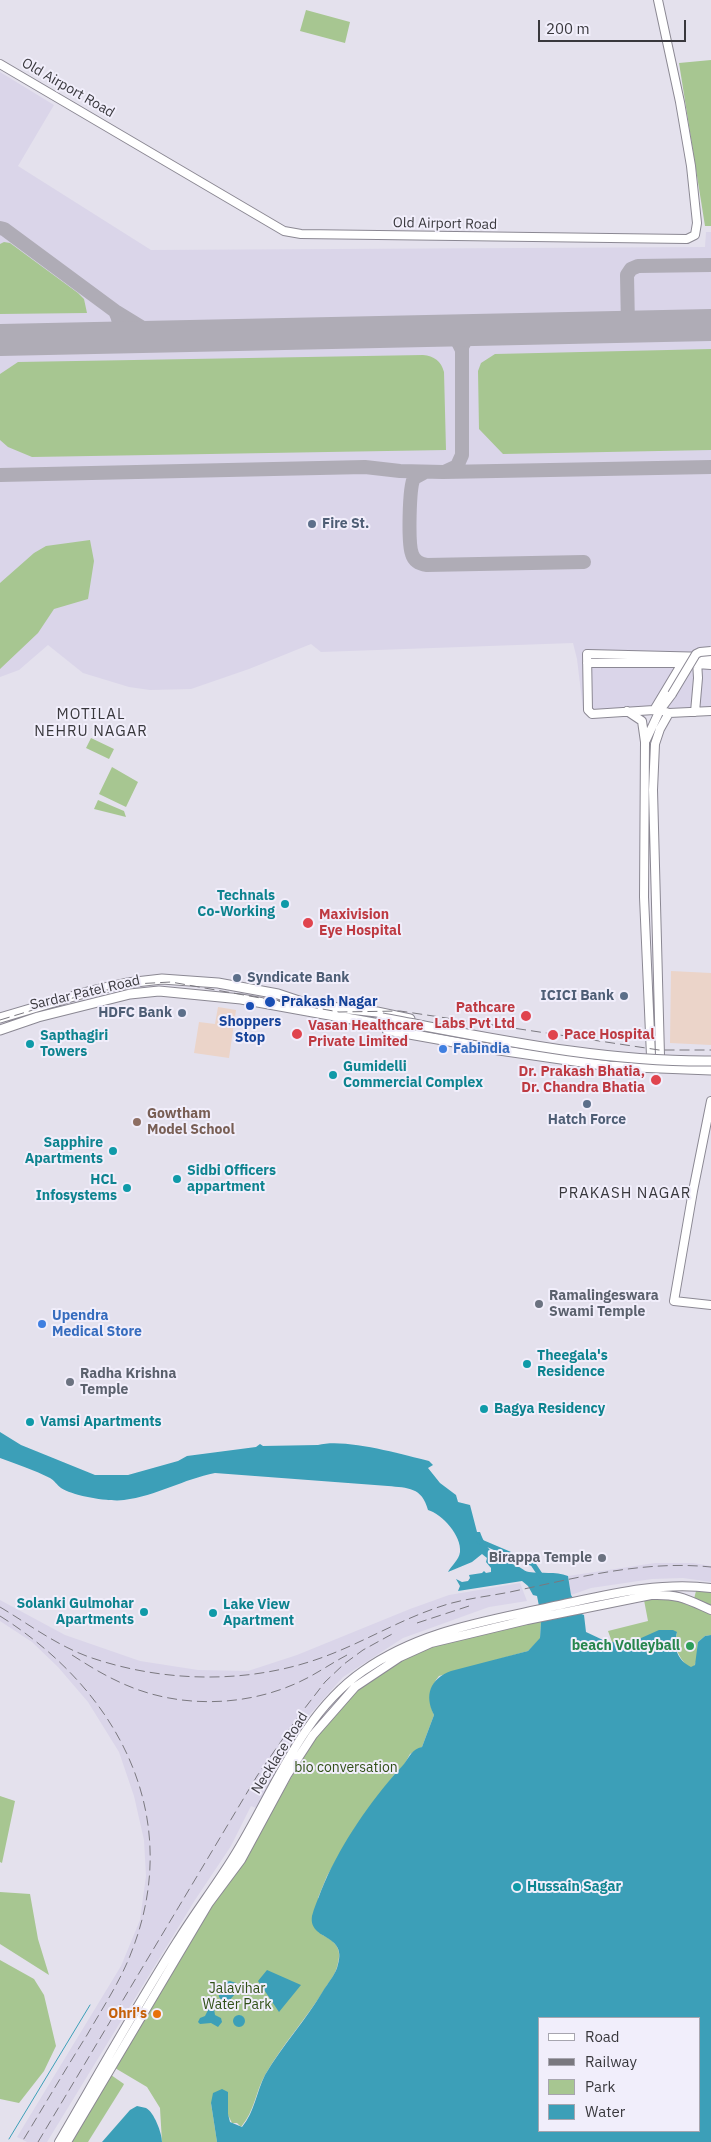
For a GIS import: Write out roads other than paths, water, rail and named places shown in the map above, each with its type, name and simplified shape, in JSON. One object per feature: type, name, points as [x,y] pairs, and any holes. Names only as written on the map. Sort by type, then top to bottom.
[{"type":"main road","name":"Old Airport Road","points":[[0,64],[284,231],[301,234],[687,240],[695,236],[698,223],[680,102],[658,0]]},
{"type":"main road","points":[[657,710],[672,694],[696,654],[711,651]]},
{"type":"main road","points":[[711,657],[587,654],[589,712],[595,715],[628,711],[657,710],[669,713],[711,711]]},
{"type":"main road","points":[[645,742],[657,710],[682,663],[688,658],[698,664],[711,665]]},
{"type":"main road","points":[[587,663],[682,663]]},
{"type":"main road","points":[[696,712],[698,664]]},
{"type":"main road","points":[[628,711],[642,721],[645,742],[644,897],[648,1006],[655,1054]]},
{"type":"main road","points":[[655,1054],[658,1006],[654,896],[654,752],[657,736],[669,713]]},
{"type":"main road","points":[[645,752],[654,752]]},
{"type":"main road","points":[[644,790],[653,790]]},
{"type":"main road","points":[[644,897],[654,896]]},
{"type":"main road","name":"Sardar Patel Road","points":[[0,1018],[91,991],[127,983],[162,979],[218,984],[278,994],[311,1005],[343,1010],[377,1012],[532,1042],[612,1051],[711,1057]]},
{"type":"main road","name":"Sardar Patel Road","points":[[0,1030],[38,1017],[120,996],[159,991],[241,999],[379,1022],[383,1029],[499,1050],[609,1066],[711,1070]]},
{"type":"main road","points":[[648,1006],[658,1006]]},
{"type":"main road","points":[[343,1010],[379,1022],[524,1050],[622,1062],[711,1066]]},
{"type":"main road","points":[[379,1022],[582,1053],[627,1058],[711,1061]]},
{"type":"main road","points":[[609,1066],[612,1051]]},
{"type":"main road","points":[[657,1069],[680,1067],[683,1063],[679,1056]]},
{"type":"main road","points":[[711,1101],[674,1301],[711,1305]]},
{"type":"main road","points":[[683,1597],[684,1586]]},
{"type":"main road","name":"Necklace Road","points":[[67,2142],[161,1974],[240,1860],[287,1774],[313,1735],[356,1687],[378,1669],[417,1645],[526,1616],[640,1589],[684,1586],[711,1588]]},
{"type":"main road","name":"Necklace Road","points":[[600,1600],[672,1594],[711,1610]]},
{"type":"main road","name":"Necklace Road","points":[[59,2142],[152,1990]]},
{"type":"water","name":"Hussain Sagar","points":[[0,1432],[21,1445],[95,1475],[128,1475],[178,1461],[187,1456],[256,1447],[260,1444],[263,1446],[329,1443],[357,1445],[429,1461],[433,1465],[428,1468],[440,1483],[456,1495],[458,1502],[470,1505],[477,1532],[480,1532],[486,1545],[493,1553],[527,1571],[568,1576],[571,1595],[578,1606],[579,1613],[584,1615],[586,1632],[603,1640],[622,1644],[630,1643],[659,1630],[673,1630],[677,1632],[676,1648],[679,1657],[691,1667],[695,1665],[698,1642],[705,1636],[711,1635],[711,2142],[217,2142],[211,2103],[213,2093],[222,2089],[228,2092],[230,2122],[242,2127],[250,2115],[265,2075],[336,1971],[339,1956],[338,1948],[316,1930],[312,1924],[314,1910],[328,1875],[353,1830],[412,1753],[422,1747],[434,1715],[429,1701],[431,1688],[438,1678],[451,1671],[528,1651],[540,1638],[541,1621],[536,1607],[539,1606],[537,1596],[533,1595],[528,1586],[522,1581],[458,1591],[460,1586],[456,1579],[462,1582],[468,1581],[469,1575],[484,1571],[486,1573],[491,1572],[491,1568],[486,1562],[487,1558],[482,1554],[472,1562],[448,1572],[457,1560],[460,1552],[458,1539],[445,1521],[428,1510],[422,1497],[408,1488],[215,1473],[136,1498],[110,1500],[91,1498],[67,1491],[50,1478],[0,1458]]},
{"type":"water","points":[[267,1970],[301,1985],[279,2012],[258,1981]]},
{"type":"water","points":[[230,1981],[236,1983],[236,1993],[228,2002],[223,2002],[219,1997],[219,1991],[222,1984]]},
{"type":"water","points":[[209,2008],[214,2009],[215,2015],[221,2018],[222,2022],[218,2027],[211,2023],[200,2024],[198,2022],[200,2018],[205,2016]]},
{"type":"water","points":[[241,2015],[244,2016],[244,2026],[237,2027],[234,2026],[233,2019],[234,2016]]},
{"type":"water","points":[[137,2106],[149,2110],[155,2118],[162,2142],[102,2142],[130,2110]]},
{"type":"waterway","points":[[479,1541],[533,1564],[541,1576]]},
{"type":"waterway","points":[[9,2139],[90,2005]]},
{"type":"railway","points":[[0,1020],[76,997],[134,984],[171,982],[339,1012],[400,1011],[659,1050],[711,1050]]},
{"type":"railway","points":[[0,1607],[56,1642],[92,1658],[119,1666],[175,1676],[232,1676],[288,1668],[315,1660],[406,1620],[463,1600],[635,1568],[686,1565],[711,1567]]},
{"type":"railway","points":[[417,1623],[469,1606]]},
{"type":"railway","points":[[0,1616],[41,1646],[77,1680],[107,1718],[129,1759],[144,1803],[150,1849],[147,1898],[129,1959],[106,2003],[22,2142]]},
{"type":"railway","points":[[38,2142],[257,1776],[298,1717],[325,1682],[344,1664],[363,1650],[394,1633]]},
{"type":"railway","points":[[72,1655],[112,1678],[146,1693],[189,1701],[212,1702],[255,1697],[277,1691],[304,1680],[347,1655]]},
{"type":"place","name":"Fire St.","points":[[312,524]]},
{"type":"place","name":"Technals Co-Working","points":[[285,904]]},
{"type":"place","name":"Maxivision Eye Hospital","points":[[308,923]]},
{"type":"place","name":"Syndicate Bank","points":[[237,978]]},
{"type":"place","name":"ICICI Bank","points":[[624,996]]},
{"type":"place","name":"Prakash Nagar","points":[[270,1002]]},
{"type":"place","name":"Shoppers Stop","points":[[250,1006]]},
{"type":"place","name":"HDFC Bank","points":[[182,1013]]},
{"type":"place","name":"Pathcare Labs Pvt Ltd","points":[[526,1016]]},
{"type":"place","name":"Vasan Healthcare Private Limited","points":[[297,1034]]},
{"type":"place","name":"Pace Hospital","points":[[553,1035]]},
{"type":"place","name":"Sapthagiri Towers","points":[[30,1044]]},
{"type":"place","name":"Fabindia","points":[[443,1049]]},
{"type":"place","name":"Gumidelli Commercial Complex","points":[[333,1075]]},
{"type":"place","name":"Dr. Prakash Bhatia, Dr. Chandra Bhatia","points":[[656,1080]]},
{"type":"place","name":"Hatch Force","points":[[587,1104]]},
{"type":"place","name":"Gowtham Model School","points":[[137,1122]]},
{"type":"place","name":"Sapphire Apartments","points":[[113,1151]]},
{"type":"place","name":"Sidbi Officers appartment","points":[[177,1179]]},
{"type":"place","name":"HCL Infosystems","points":[[127,1188]]},
{"type":"place","name":"Ramalingeswara Swami Temple","points":[[539,1304]]},
{"type":"place","name":"Upendra Medical Store","points":[[42,1324]]},
{"type":"place","name":"Theegala's Residence","points":[[527,1364]]},
{"type":"place","name":"Radha Krishna Temple","points":[[70,1382]]},
{"type":"place","name":"Bagya Residency","points":[[484,1409]]},
{"type":"place","name":"Vamsi Apartments","points":[[30,1422]]},
{"type":"place","name":"Birappa Temple","points":[[602,1558]]},
{"type":"place","name":"Solanki Gulmohar Apartments","points":[[144,1612]]},
{"type":"place","name":"Lake View Apartment","points":[[213,1613]]},
{"type":"place","name":"beach Volleyball","points":[[690,1646]]},
{"type":"place","name":"Hussain Sagar","points":[[517,1887]]},
{"type":"place","name":"Ohri's","points":[[157,2014]]},
{"type":"district","name":"MOTILAL NEHRU NAGAR","points":[[91,724]]},
{"type":"district","name":"PRAKASH NAGAR","points":[[625,1194]]},
{"type":"park label","name":"bio conversation","points":[[346,1768]]},
{"type":"park label","name":"Jalavihar Water Park","points":[[237,1998]]}]
